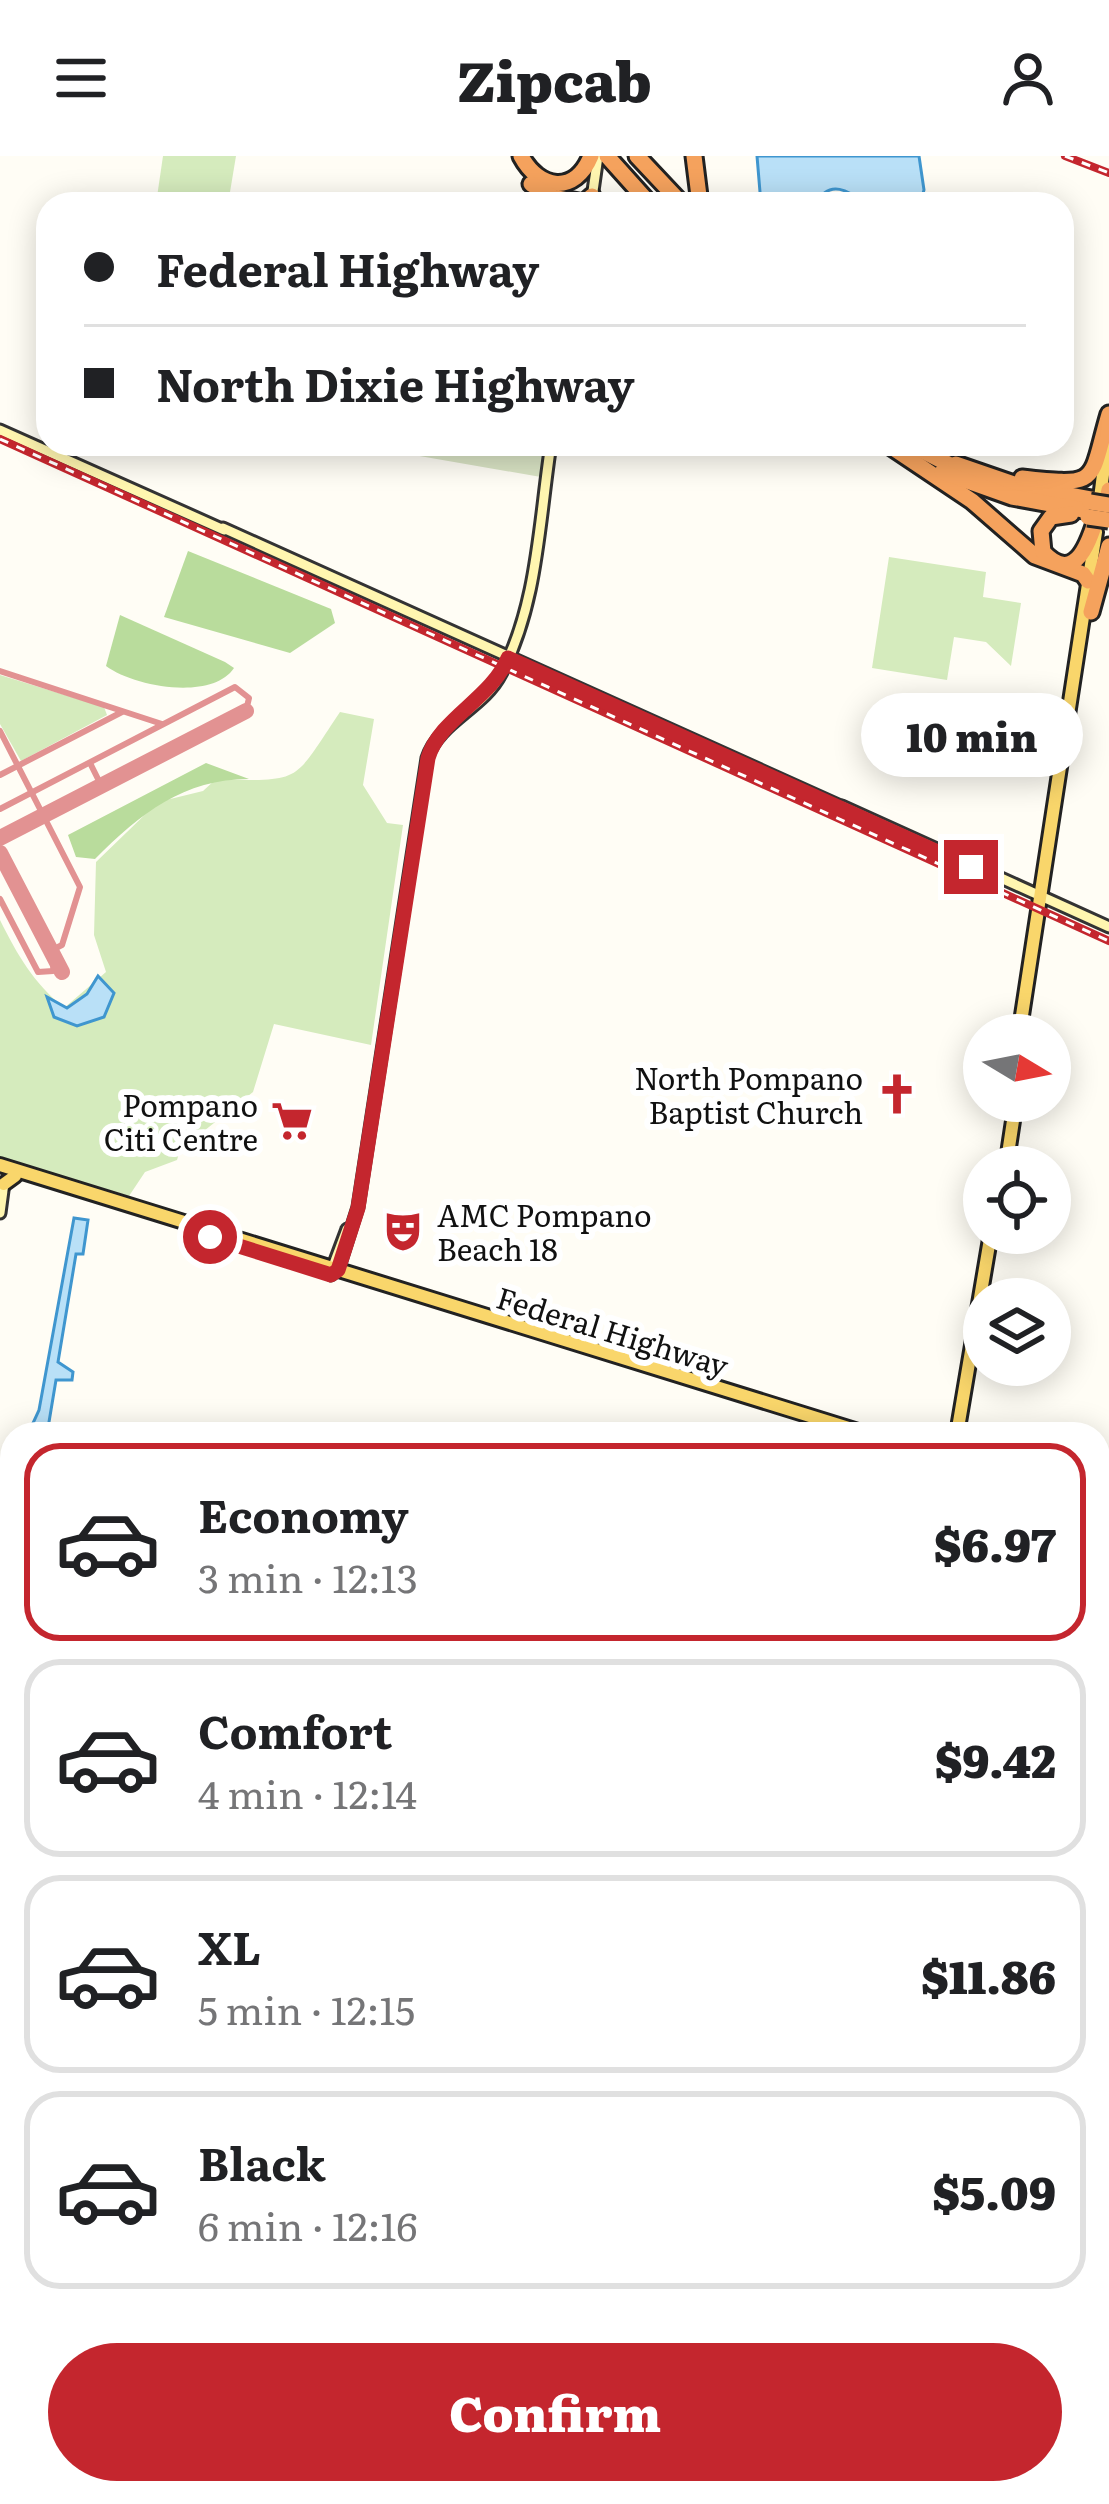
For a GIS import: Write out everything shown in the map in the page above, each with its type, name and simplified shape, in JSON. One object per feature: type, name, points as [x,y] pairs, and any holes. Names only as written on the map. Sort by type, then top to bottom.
[{"type":"highway","points":[[516,158],[536,178],[560,184],[615,156],[664,156]]},
{"type":"highway","points":[[615,156],[653,192]]},
{"type":"highway","points":[[615,156],[653,192]]},
{"type":"highway","points":[[694,156],[698,192]]},
{"type":"highway","points":[[516,158],[545,192]]},
{"type":"highway","points":[[516,158],[540,192]]},
{"type":"highway","points":[[991,471],[1080,481],[1098,465],[1109,414]]},
{"type":"highway","points":[[909,456],[1035,556],[1064,568],[1092,572]]},
{"type":"highway","points":[[920,456],[987,486],[1101,506]]},
{"type":"highway","points":[[940,456],[1004,485],[1101,506]]},
{"type":"highway","points":[[955,456],[1101,506]]},
{"type":"highway","points":[[1091,612],[1109,546]]},
{"type":"main road","points":[[595,192],[615,156]]},
{"type":"main road","points":[[0,428],[36,444]]},
{"type":"main road","points":[[1025,1014],[1092,572],[1109,428]]},
{"type":"main road","points":[[63,456],[1109,929]]},
{"type":"main road","points":[[334,1271],[354,1224],[422,757],[430,740],[485,688],[506,657],[519,614],[549,456]]},
{"type":"main road","points":[[1101,506],[1109,477]]},
{"type":"main road","points":[[1042,898],[1091,612],[1092,572]]},
{"type":"main road","points":[[1059,781],[1061,800]]},
{"type":"main road","points":[[334,1271],[368,1131]]},
{"type":"main road","points":[[0,1213],[4,1173]]},
{"type":"main road","name":"Federal Highway","points":[[4,1173],[826,1422]]},
{"type":"main road","name":"Federal Highway","points":[[100,1200],[130,1205],[264,1250]]},
{"type":"main road","points":[[352,1211],[354,1224]]},
{"type":"main road","points":[[962,1422],[990,1254]]},
{"type":"main road","points":[[962,1422],[969,1386]]},
{"type":"main road","name":"Federal Highway","points":[[719,1391],[811,1422]]},
{"type":"green space","points":[[163,156],[236,156],[230,192],[158,192]]},
{"type":"green space","points":[[420,456],[544,456],[541,477]]},
{"type":"green space","points":[[188,551],[331,609],[335,623],[290,653],[164,617]]},
{"type":"green space","points":[[889,557],[986,572],[983,597],[1021,603],[1011,666],[986,642],[954,637],[947,680],[872,668]]},
{"type":"green space","points":[[120,615],[234,668],[209,685],[191,687],[153,685],[119,673],[106,666]]},
{"type":"green space","points":[[0,675],[104,707],[107,715],[21,761],[0,724]]},
{"type":"green space","points":[[340,712],[374,719],[363,785],[387,823],[403,825],[371,1045],[274,1024],[253,1092],[180,1150],[177,1160],[145,1172],[129,1196],[0,1157],[0,920],[27,968],[64,1008],[106,972],[94,935],[96,862],[158,802],[203,791],[215,780],[265,780],[293,773]]},
{"type":"green space","points":[[206,763],[249,779],[184,792],[147,813],[95,859],[76,857],[68,835]]},
{"type":"water","points":[[757,156],[919,156],[924,190],[833,189],[760,192]]},
{"type":"water","points":[[98,976],[114,993],[104,1017],[77,1026],[54,1017],[47,997],[67,1008],[87,994]]},
{"type":"water","points":[[74,1218],[88,1220],[83,1254],[76,1254],[58,1362],[73,1372],[72,1380],[56,1380],[49,1422],[34,1422]]},
{"type":"taxiway","points":[[0,671],[162,724]]},
{"type":"taxiway","points":[[0,809],[235,687],[249,698],[246,711]]},
{"type":"taxiway","points":[[0,775],[122,712]]},
{"type":"taxiway","points":[[0,731],[80,887],[62,945],[54,949],[47,943]]},
{"type":"taxiway","points":[[90,763],[101,785]]},
{"type":"taxiway","points":[[0,899],[38,972],[53,971],[54,958]]},
{"type":"runway","points":[[0,838],[246,711]]},
{"type":"runway","points":[[0,853],[62,972]]},
{"type":"railway","points":[[1065,156],[1109,173]]},
{"type":"railway","points":[[0,439],[36,455]]},
{"type":"railway","points":[[38,456],[1109,941]]},
{"type":"place","name":"North Pompano Baptist Church","points":[[897,1094]]},
{"type":"place","name":"Pompano Citi Centre","points":[[292,1121]]},
{"type":"place","name":"AMC Pompano Beach 18","points":[[403,1231]]},
{"type":"route","points":[[210,1237],[331,1275],[338,1270],[358,1208],[430,749],[496,684],[508,658],[971,867]]}]
